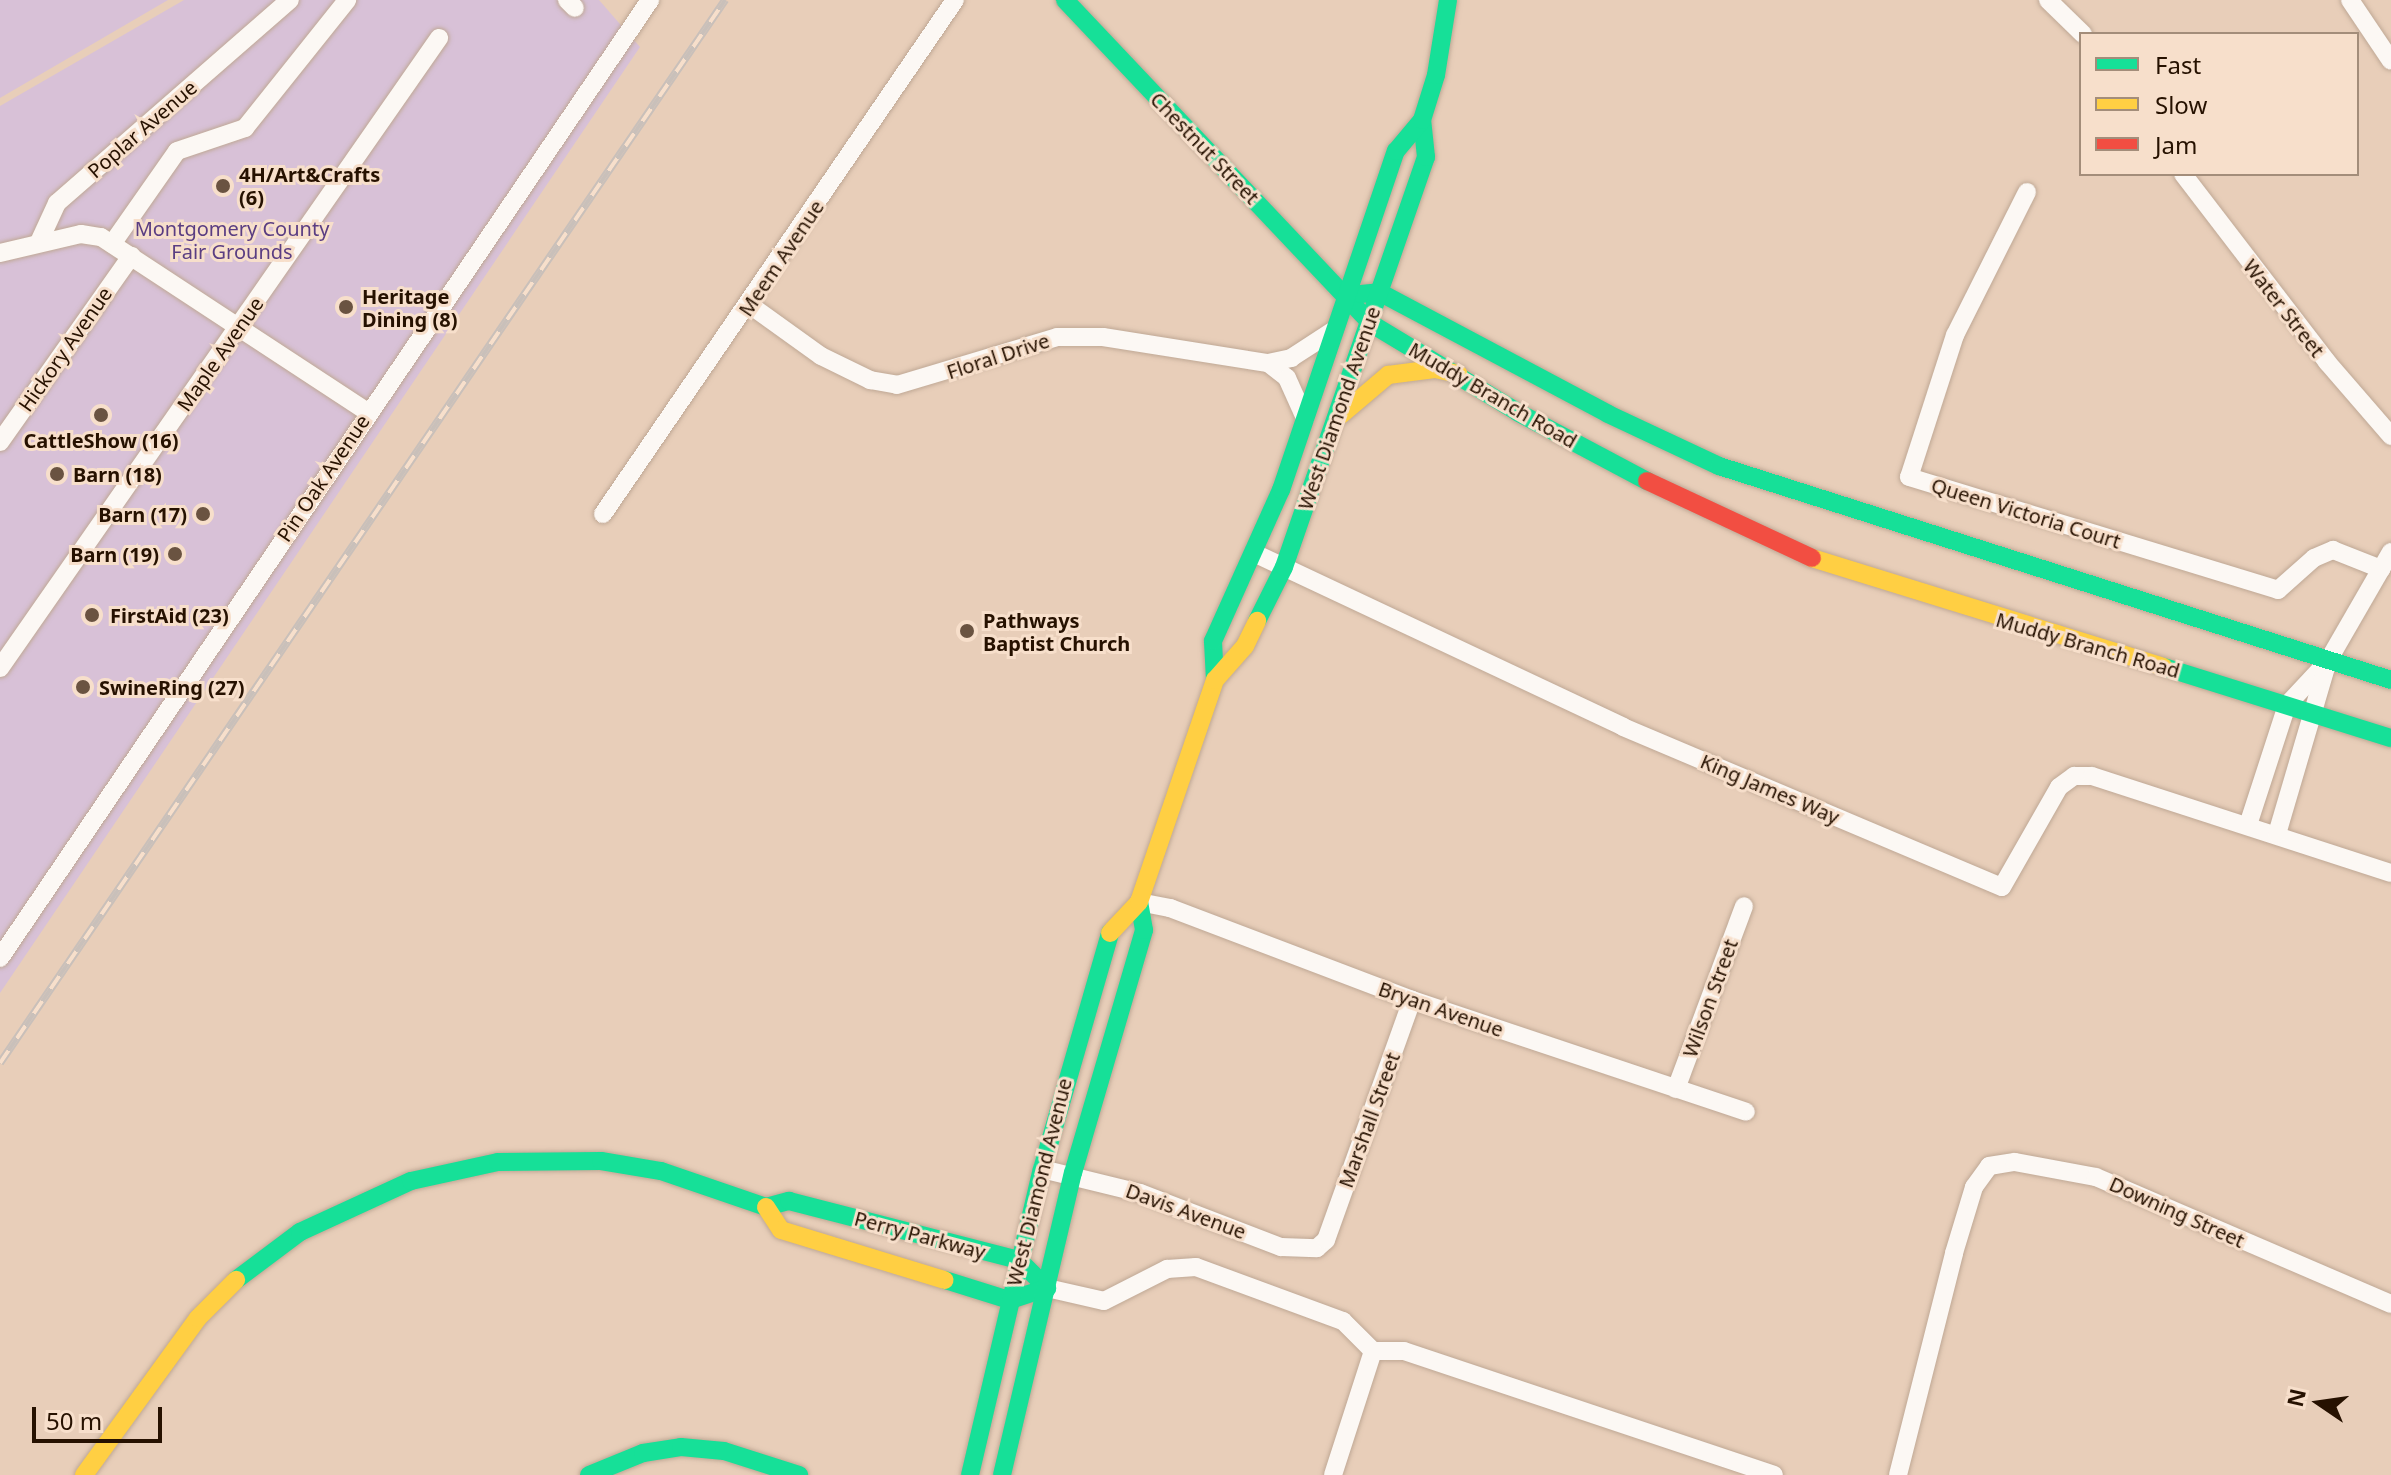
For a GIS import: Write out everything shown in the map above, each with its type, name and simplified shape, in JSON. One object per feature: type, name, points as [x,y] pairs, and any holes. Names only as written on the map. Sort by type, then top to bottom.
[{"type":"main road","name":"Chestnut Street","points":[[1065,0],[1345,296]]},
{"type":"main road","name":"West Diamond Avenue","points":[[970,1475],[1042,1169],[1112,927],[1139,902],[1215,680],[1213,641],[1254,553],[1305,418],[1331,332],[1396,151],[1422,120],[1436,75],[1448,0]]},
{"type":"main road","name":"West Diamond Avenue","points":[[1215,680],[1245,646],[1284,567],[1426,157],[1422,120]]},
{"type":"main road","points":[[1345,296],[1379,292]]},
{"type":"main road","name":"Muddy Branch Road","points":[[1379,292],[1608,414],[1719,466],[2391,680]]},
{"type":"main road","name":"Muddy Branch Road","points":[[1345,296],[1370,323],[1630,473],[1810,557],[2391,738]]},
{"type":"main road","points":[[1335,422],[1388,375],[1435,369],[1458,374]]},
{"type":"main road","name":"West Diamond Avenue","points":[[1002,1475],[1073,1173],[1144,930],[1139,902]]},
{"type":"main road","name":"Perry Parkway","points":[[84,1475],[156,1370],[230,1285],[300,1232],[411,1181],[498,1162],[601,1161],[661,1171],[766,1207],[789,1201],[1019,1260]]},
{"type":"main road","name":"Perry Parkway","points":[[766,1207],[781,1230],[1009,1300]]},
{"type":"main road","points":[[1009,1300],[1047,1288],[1019,1260]]},
{"type":"main road","points":[[589,1475],[643,1453],[681,1447],[724,1451],[799,1475]]},
{"type":"street","name":"Poplar Avenue","points":[[39,242],[57,203],[290,0]]},
{"type":"street","points":[[112,244],[177,151],[245,128],[347,0]]},
{"type":"street","name":"Pin Oak Avenue","points":[[0,958],[6,936],[650,0]]},
{"type":"street","name":"Meem Avenue","points":[[603,514],[750,305],[955,0]]},
{"type":"street","points":[[2048,0],[2081,32]]},
{"type":"street","points":[[2350,0],[2391,61]]},
{"type":"street","name":"Maple Avenue","points":[[0,668],[439,38]]},
{"type":"street","name":"Water Street","points":[[2185,176],[2319,353],[2391,436]]},
{"type":"street","name":"Queen Victoria Court","points":[[2027,192],[1955,335],[1909,477],[2278,590],[2314,558],[2333,550],[2386,560]]},
{"type":"street","points":[[0,253],[81,234],[112,244],[367,412]]},
{"type":"street","name":"Hickory Avenue","points":[[0,442],[131,256]]},
{"type":"street","name":"Floral Drive","points":[[750,305],[821,356],[870,380],[897,385],[1078,335],[1268,363],[1291,358],[1331,332]]},
{"type":"street","points":[[1268,363],[1287,378],[1305,418]]},
{"type":"street","name":"King James Way","points":[[1254,553],[1623,727],[2002,887],[2059,787],[2074,776],[2092,776],[2391,873]]},
{"type":"street","points":[[2248,825],[2287,705],[2328,661],[2386,560]]},
{"type":"street","points":[[2277,834],[2328,661]]},
{"type":"street","name":"Bryan Avenue","points":[[1139,902],[1170,908],[1412,1000],[1746,1112]]},
{"type":"street","name":"Wilson Street","points":[[1676,1089],[1744,906]]},
{"type":"street","name":"Marshall Street","points":[[1326,1240],[1412,1000]]},
{"type":"street","name":"Downing Street","points":[[1898,1475],[1954,1253],[1974,1187],[1989,1166],[2015,1162],[2096,1177],[2391,1304]]},
{"type":"street","name":"Davis Avenue","points":[[1042,1169],[1073,1173],[1281,1247],[1305,1250],[1326,1240]]},
{"type":"street","name":"West Diamond Avenue","points":[[1047,1288],[1104,1301],[1167,1269],[1196,1267],[1343,1321],[1373,1351]]},
{"type":"street","points":[[1333,1475],[1373,1351],[1404,1351],[1774,1475]]},
{"type":"green space","points":[[0,0],[168,0],[0,98]]},
{"type":"green space","name":"Montgomery County Fair Grounds","points":[[184,0],[599,0],[640,47],[0,993],[0,106]]},
{"type":"railway","points":[[0,1063],[725,0]]},
{"type":"traffic: fast","points":[[1065,0],[1370,323],[1519,413],[1647,481]]},
{"type":"traffic: fast","points":[[1215,680],[1213,641],[1281,490],[1396,151],[1422,120],[1436,75],[1448,0]]},
{"type":"traffic: fast","points":[[1257,621],[1284,567],[1426,157],[1422,120]]},
{"type":"traffic: fast","points":[[1361,294],[1379,292],[1608,414],[1719,466],[2391,680]]},
{"type":"traffic: fast","points":[[2164,667],[2391,738]]},
{"type":"traffic: fast","points":[[1002,1475],[1073,1173],[1144,930],[1139,902]]},
{"type":"traffic: fast","points":[[970,1475],[1042,1169],[1110,933]]},
{"type":"traffic: fast","points":[[236,1280],[300,1232],[411,1181],[498,1162],[601,1161],[661,1171],[766,1207],[789,1201],[1019,1260],[1047,1288],[1009,1300],[945,1280]]},
{"type":"traffic: fast","points":[[589,1475],[643,1453],[681,1447],[724,1451],[799,1475]]},
{"type":"traffic: slow","points":[[1341,415],[1388,375],[1435,369],[1458,374]]},
{"type":"traffic: slow","points":[[1812,558],[2164,667]]},
{"type":"traffic: slow","points":[[1110,933],[1139,902],[1215,680],[1245,646],[1257,621]]},
{"type":"traffic: slow","points":[[766,1207],[781,1230],[945,1280]]},
{"type":"traffic: slow","points":[[84,1475],[198,1318],[236,1280]]},
{"type":"traffic: jam","points":[[1647,481],[1812,558]]},
{"type":"place","name":"4H/Art&Crafts (6)","points":[[223,186]]},
{"type":"place","name":"Heritage Dining (8)","points":[[346,307]]},
{"type":"place","name":"CattleShow (16)","points":[[101,415]]},
{"type":"place","name":"Barn (18)","points":[[57,474]]},
{"type":"place","name":"Barn (17)","points":[[203,514]]},
{"type":"place","name":"Barn (19)","points":[[175,554]]},
{"type":"place","name":"FirstAid (23)","points":[[92,615]]},
{"type":"place","name":"Pathways Baptist Church","points":[[967,631]]},
{"type":"place","name":"SwineRing (27)","points":[[83,687]]}]
